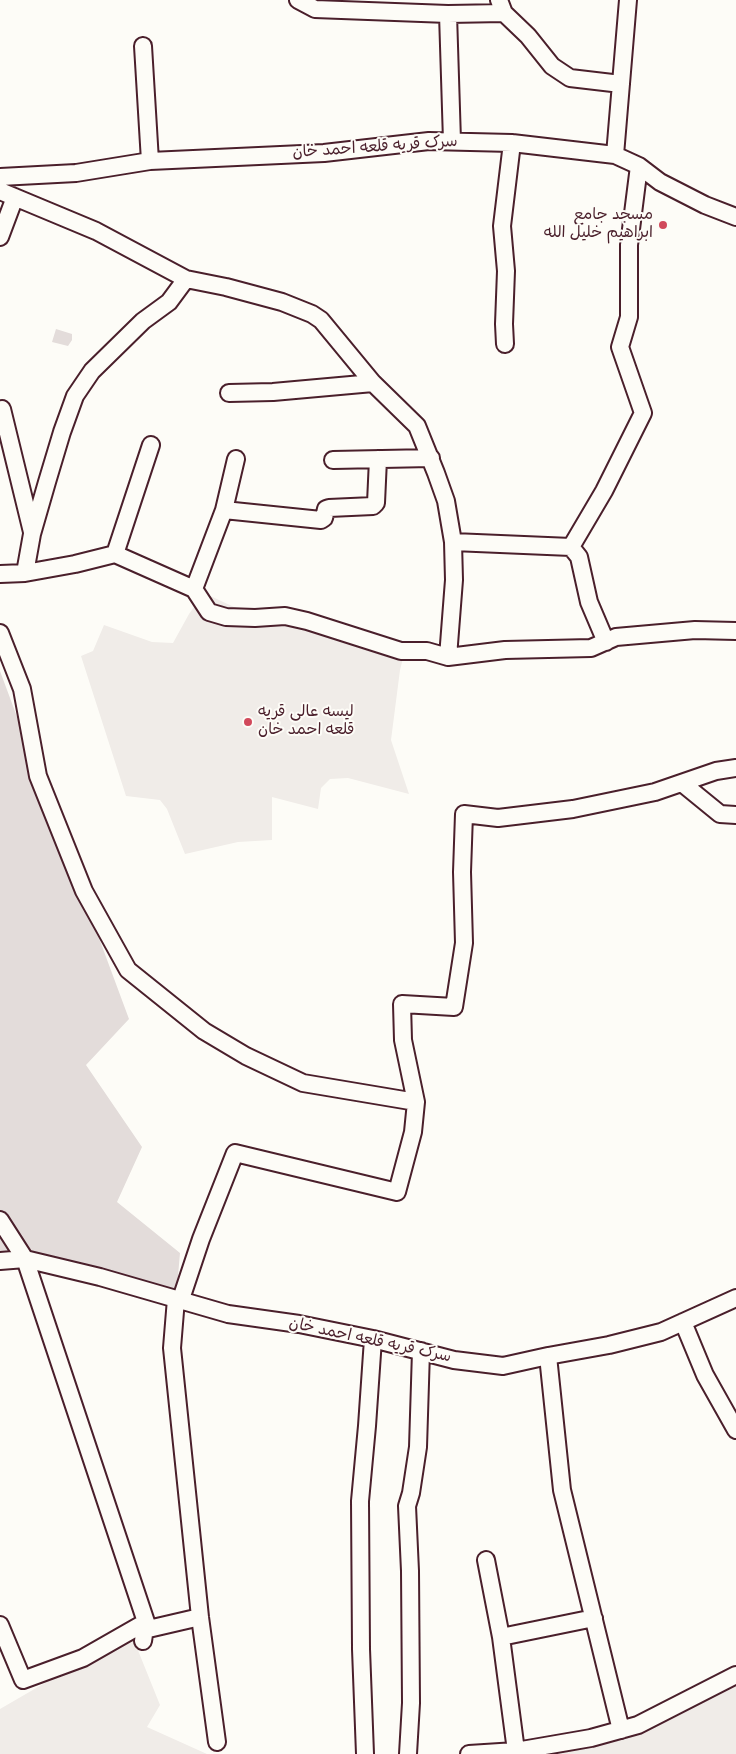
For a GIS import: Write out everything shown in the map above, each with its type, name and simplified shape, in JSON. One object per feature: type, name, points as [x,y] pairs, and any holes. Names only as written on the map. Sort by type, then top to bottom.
[{"type":"street","points":[[298,0],[315,9],[448,14],[501,6],[552,66],[570,78],[621,84]]},
{"type":"street","points":[[614,155],[628,0]]},
{"type":"street","points":[[448,14],[452,141]]},
{"type":"street","points":[[143,46],[150,161]]},
{"type":"street","name":"سرک قریه قلعه احمد خان","points":[[0,177],[76,173],[150,161],[324,153],[429,141],[512,142],[614,155],[639,166],[660,182],[705,205],[736,217]]},
{"type":"street","points":[[506,344],[504,324],[506,271],[502,226],[512,142]]},
{"type":"street","points":[[571,547],[604,491],[643,414],[620,347],[629,317],[629,245],[639,166]]},
{"type":"street","points":[[0,191],[96,231],[186,279],[226,287],[282,302],[312,314],[321,320],[373,383],[417,426],[431,458],[446,501],[453,542],[454,580],[448,657]]},
{"type":"street","points":[[0,237],[15,197]]},
{"type":"street","points":[[24,573],[32,534],[62,432],[75,396],[92,371],[143,320],[169,302],[186,279]]},
{"type":"street","points":[[229,392],[273,392],[373,383]]},
{"type":"street","points":[[2,409],[32,534]]},
{"type":"street","points":[[115,554],[151,445]]},
{"type":"street","points":[[333,460],[431,458]]},
{"type":"street","points":[[224,510],[321,520],[324,518],[326,509],[373,506],[376,503],[378,459]]},
{"type":"street","points":[[194,589],[224,510],[236,460]]},
{"type":"street","points":[[453,542],[571,547],[579,557],[589,602],[606,642]]},
{"type":"street","points":[[0,574],[24,573],[75,564],[115,554],[194,589],[209,612],[226,616],[255,618],[285,616],[307,621],[401,651],[428,651],[448,657],[505,650],[591,648],[616,637],[696,630],[736,632]]},
{"type":"street","points":[[0,633],[22,689],[38,776],[84,891],[128,970],[204,1032],[246,1056],[303,1083],[416,1102]]},
{"type":"street","points":[[217,1742],[200,1617],[172,1348],[178,1299],[235,1153],[397,1192],[413,1132],[416,1102],[403,1040],[402,1004],[454,1007],[464,943],[462,872],[464,814],[498,818],[573,809],[655,792],[716,771],[736,768]]},
{"type":"street","points":[[682,783],[720,814],[736,815]]},
{"type":"street","points":[[0,1220],[25,1259],[144,1631]]},
{"type":"street","name":"سرک قریه قلعه احمد خان","points":[[0,1261],[25,1259],[100,1277],[228,1314],[300,1324],[373,1339],[454,1360],[504,1366],[609,1345],[661,1332],[736,1298]]},
{"type":"street","points":[[683,1322],[705,1376],[734,1419]]},
{"type":"street","points":[[365,1754],[360,1649],[360,1501],[373,1339]]},
{"type":"street","points":[[408,1754],[410,1571],[407,1506],[411,1493],[418,1447],[421,1351]]},
{"type":"street","points":[[548,1356],[562,1490],[621,1730]]},
{"type":"street","points":[[486,1560],[501,1637],[516,1750]]},
{"type":"street","points":[[0,1625],[23,1680],[83,1658],[144,1631],[200,1617]]},
{"type":"street","points":[[501,1637],[594,1618]]},
{"type":"street","points":[[469,1754],[516,1750],[591,1738],[638,1725],[736,1675]]},
{"type":"shaded area","points":[[56,329],[72,334],[72,340],[68,346],[52,342]]},
{"type":"shaded area","name":"لیسه عالی قریه قلعه احمد خان","points":[[204,593],[234,607],[261,610],[403,658],[391,740],[409,794],[348,778],[330,779],[321,788],[318,809],[272,797],[272,840],[238,842],[185,854],[167,809],[160,800],[126,796],[81,656],[93,651],[104,625],[152,642],[173,643],[189,614]]},
{"type":"shaded area","points":[[0,671],[129,1019],[86,1065],[142,1147],[117,1202],[180,1253],[176,1299],[0,1261]]},
{"type":"shaded area","points":[[131,1633],[160,1705],[147,1727],[207,1754],[0,1754],[0,1709]]},
{"type":"shaded area","points":[[736,1677],[736,1754],[560,1754],[635,1732]]},
{"type":"place","name":"مسجد جامع ابراهیم خلیل الله","points":[[663,225]]},
{"type":"place","name":"لیسه عالی قریه قلعه احمد خان","points":[[248,722]]}]
